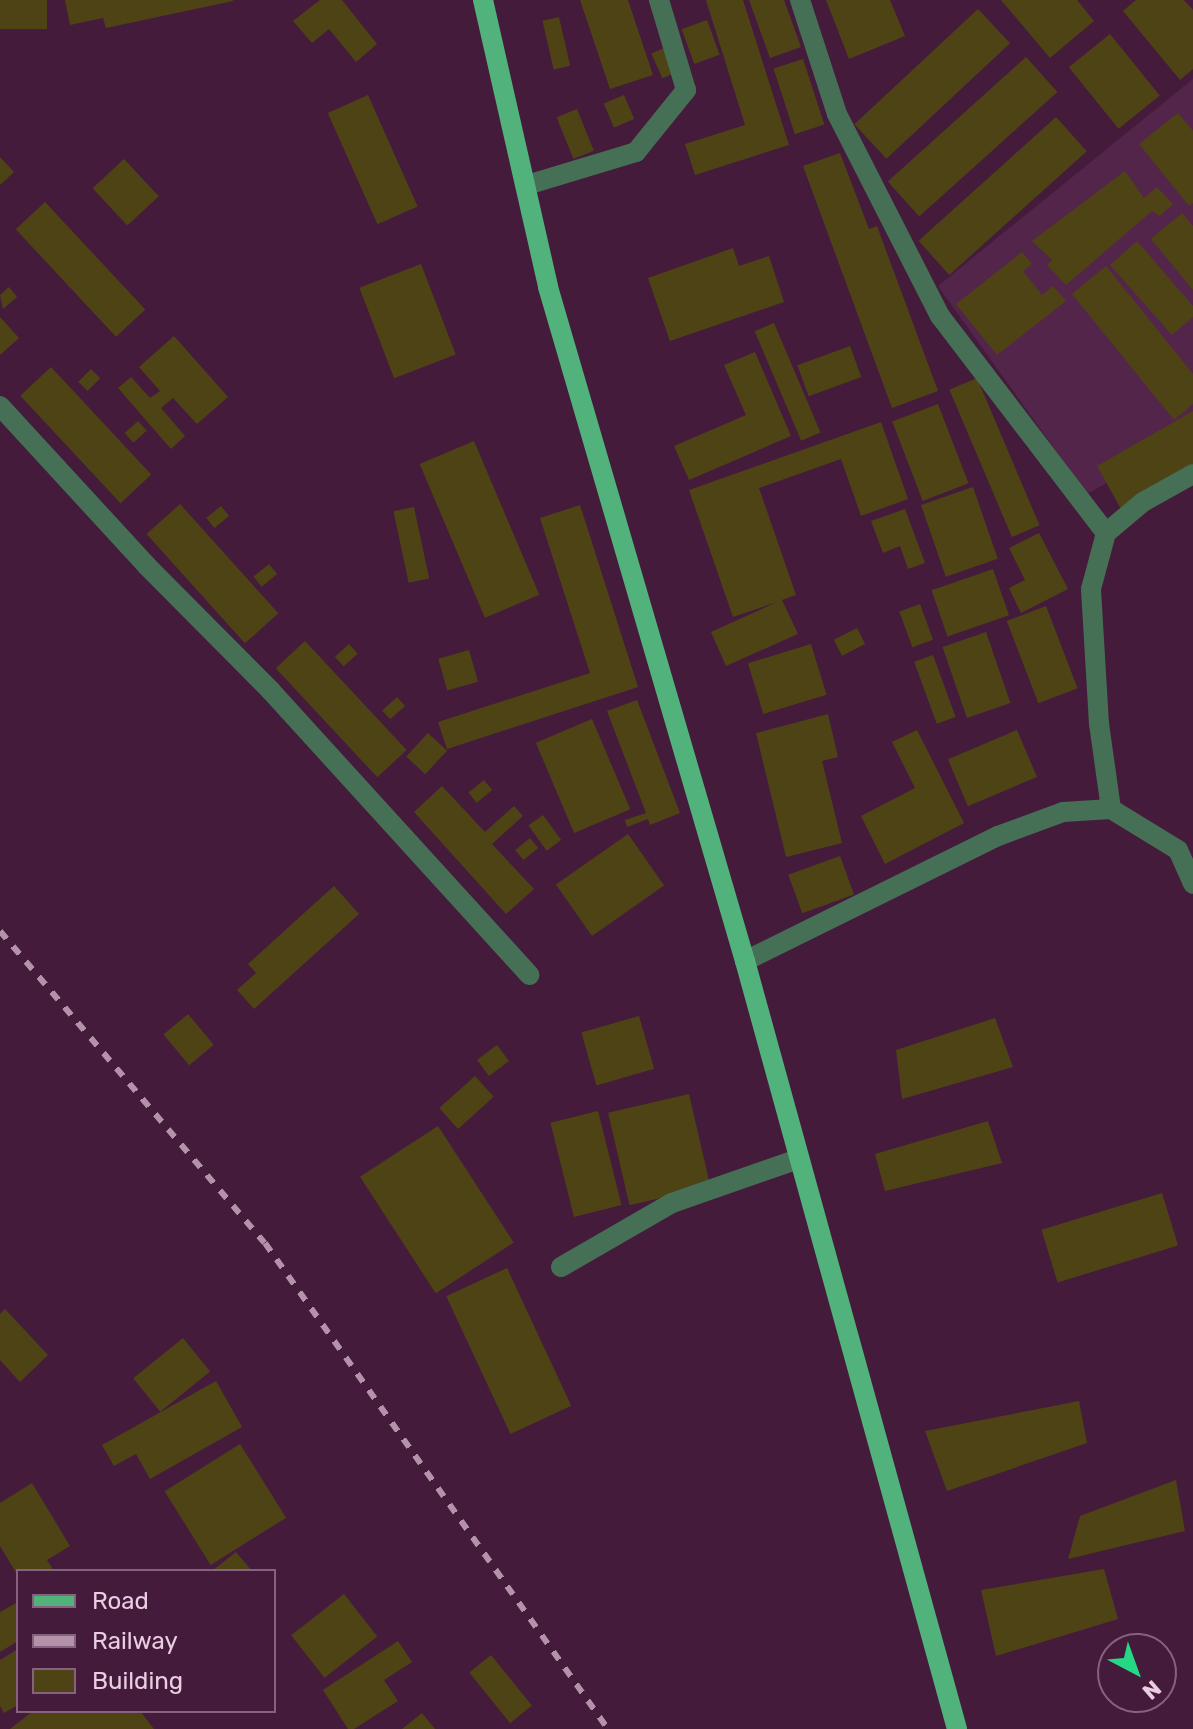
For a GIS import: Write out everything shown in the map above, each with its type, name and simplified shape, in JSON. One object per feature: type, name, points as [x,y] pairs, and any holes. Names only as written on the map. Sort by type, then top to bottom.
[{"type":"main road","points":[[483,0],[548,287],[745,961],[957,1729]]},
{"type":"street","points":[[527,185],[636,152],[686,90],[659,0]]},
{"type":"street","points":[[800,0],[837,114],[940,316],[1106,533]]},
{"type":"street","points":[[0,406],[147,566],[271,691],[529,975]]},
{"type":"street","points":[[1111,809],[1099,724],[1091,589],[1106,533],[1143,502],[1193,474]]},
{"type":"street","points":[[745,961],[998,836],[1063,812],[1111,809],[1186,849],[1193,884]]},
{"type":"street","points":[[561,1267],[672,1203],[798,1159]]},
{"type":"shaded area","points":[[1193,79],[1193,434],[1087,494],[938,286]]},
{"type":"building","points":[[0,0],[47,0],[47,29],[0,29]]},
{"type":"building","points":[[65,0],[233,1],[106,28],[103,18],[70,25]]},
{"type":"building","points":[[320,0],[342,0],[377,44],[356,62],[329,29],[312,43],[293,21]]},
{"type":"building","points":[[580,0],[628,0],[653,75],[610,89]]},
{"type":"building","points":[[706,0],[743,0],[789,145],[695,175],[685,144],[745,125]]},
{"type":"building","points":[[749,0],[784,0],[801,47],[770,58]]},
{"type":"building","points":[[826,0],[890,0],[905,36],[849,59]]},
{"type":"building","points":[[1001,0],[1077,0],[1094,21],[1050,58]]},
{"type":"building","points":[[1136,0],[1184,0],[1193,10],[1193,69],[1180,80],[1123,11]]},
{"type":"building","points":[[978,9],[1010,43],[886,159],[854,124]]},
{"type":"building","points":[[559,17],[570,66],[554,70],[542,21]]},
{"type":"building","points":[[707,20],[720,55],[694,64],[682,29]]},
{"type":"building","points":[[1110,34],[1160,95],[1119,129],[1069,67]]},
{"type":"building","points":[[666,47],[677,72],[662,78],[651,54]]},
{"type":"building","points":[[1026,57],[1057,92],[919,216],[888,181]]},
{"type":"building","points":[[803,59],[824,125],[795,134],[774,69]]},
{"type":"building","points":[[368,95],[418,206],[377,224],[328,113]]},
{"type":"building","points":[[624,95],[634,119],[614,128],[604,104]]},
{"type":"building","points":[[577,109],[594,151],[573,159],[557,117]]},
{"type":"building","points":[[1178,113],[1193,131],[1193,203],[1189,206],[1139,144]]},
{"type":"building","points":[[1056,117],[1087,151],[949,275],[919,241]]},
{"type":"building","points":[[840,153],[869,229],[877,226],[938,391],[892,408],[803,166]]},
{"type":"building","points":[[0,157],[14,172],[0,185]]},
{"type":"building","points":[[124,159],[159,196],[127,226],[93,188]]},
{"type":"building","points":[[1125,171],[1144,198],[1157,187],[1173,204],[1160,216],[1152,211],[1066,285],[1047,265],[1052,260],[1032,241]]},
{"type":"building","points":[[45,202],[145,310],[116,337],[16,229]]},
{"type":"building","points":[[1182,213],[1193,226],[1193,290],[1151,239]]},
{"type":"building","points":[[1137,241],[1193,306],[1193,317],[1172,335],[1110,265]]},
{"type":"building","points":[[733,248],[739,266],[769,256],[784,302],[670,341],[648,278]]},
{"type":"building","points":[[1022,252],[1032,264],[1023,271],[1042,295],[1053,286],[1066,301],[997,355],[956,304]]},
{"type":"building","points":[[421,264],[456,355],[394,378],[359,288]]},
{"type":"building","points":[[1106,266],[1193,374],[1193,404],[1174,420],[1072,294]]},
{"type":"building","points":[[9,287],[17,297],[3,309],[0,295]]},
{"type":"building","points":[[0,317],[19,338],[0,355]]},
{"type":"building","points":[[774,323],[820,433],[801,441],[755,331]]},
{"type":"building","points":[[174,336],[228,397],[197,424],[173,398],[161,408],[185,436],[171,449],[118,388],[131,377],[150,398],[160,391],[139,367]]},
{"type":"building","points":[[850,346],[861,377],[809,396],[797,365]]},
{"type":"building","points":[[755,352],[791,436],[689,480],[674,446],[746,415],[724,365]]},
{"type":"building","points":[[51,367],[151,475],[121,503],[20,396]]},
{"type":"building","points":[[91,369],[100,378],[87,391],[78,382]]},
{"type":"building","points":[[977,378],[1040,525],[1012,537],[949,390]]},
{"type":"building","points":[[938,404],[968,483],[923,501],[892,422]]},
{"type":"building","points":[[1193,411],[1193,468],[1121,509],[1097,466]]},
{"type":"building","points":[[138,421],[147,431],[133,443],[125,433]]},
{"type":"building","points":[[881,422],[908,499],[861,516],[841,459],[759,488],[796,595],[782,600],[798,634],[726,666],[711,632],[777,602],[733,617],[689,490]]},
{"type":"building","points":[[474,441],[539,595],[485,618],[420,464]]},
{"type":"building","points":[[973,487],[998,559],[946,577],[921,505]]},
{"type":"building","points":[[180,504],[278,613],[245,643],[147,534]]},
{"type":"building","points":[[580,505],[638,687],[447,749],[438,722],[590,673],[540,518]]},
{"type":"building","points":[[221,506],[229,516],[214,528],[206,518]]},
{"type":"building","points":[[414,507],[429,578],[409,583],[393,511]]},
{"type":"building","points":[[905,509],[925,563],[908,569],[900,546],[883,553],[871,521]]},
{"type":"building","points":[[1039,533],[1068,589],[1021,613],[1009,588],[1025,580],[1009,548]]},
{"type":"building","points":[[269,564],[277,574],[262,587],[253,577]]},
{"type":"building","points":[[993,569],[1009,615],[947,636],[932,590]]},
{"type":"building","points":[[920,604],[933,640],[912,647],[899,612]]},
{"type":"building","points":[[1046,606],[1078,688],[1038,703],[1007,621]]},
{"type":"building","points":[[857,628],[865,644],[842,656],[834,640]]},
{"type":"building","points":[[986,632],[1010,703],[967,718],[943,647]]},
{"type":"building","points":[[305,641],[407,750],[377,777],[276,668]]},
{"type":"building","points":[[349,644],[358,654],[344,666],[335,657]]},
{"type":"building","points":[[811,644],[826,695],[763,714],[748,663]]},
{"type":"building","points":[[469,650],[478,682],[447,691],[438,659]]},
{"type":"building","points":[[933,655],[956,717],[937,724],[914,662]]},
{"type":"building","points":[[397,697],[405,706],[390,719],[382,710]]},
{"type":"building","points":[[637,700],[680,813],[650,825],[648,819],[627,827],[625,820],[646,813],[607,711]]},
{"type":"building","points":[[828,714],[838,757],[822,761],[842,843],[786,857],[756,733]]},
{"type":"building","points":[[592,719],[630,809],[574,833],[536,743]]},
{"type":"building","points":[[917,730],[964,823],[885,864],[861,816],[915,788],[892,742]]},
{"type":"building","points":[[1017,730],[1037,777],[968,806],[948,759]]},
{"type":"building","points":[[428,733],[447,751],[425,774],[406,756]]},
{"type":"building","points":[[484,780],[492,790],[477,803],[468,793]]},
{"type":"building","points":[[442,786],[485,832],[514,806],[523,816],[492,844],[534,889],[506,914],[414,812]]},
{"type":"building","points":[[543,815],[561,840],[547,851],[528,826]]},
{"type":"building","points":[[628,834],[664,886],[592,936],[556,884]]},
{"type":"building","points":[[530,838],[538,848],[523,860],[515,850]]},
{"type":"building","points":[[840,856],[854,895],[802,913],[788,875]]},
{"type":"building","points":[[334,886],[359,914],[254,1009],[237,990],[256,973],[248,964]]},
{"type":"building","points":[[188,1014],[214,1045],[189,1065],[163,1035]]},
{"type":"building","points":[[639,1016],[654,1069],[596,1085],[581,1033]]},
{"type":"building","points":[[995,1018],[1013,1067],[902,1099],[896,1050]]},
{"type":"building","points":[[497,1045],[509,1061],[489,1076],[477,1060]]},
{"type":"building","points":[[475,1076],[494,1097],[458,1129],[439,1108]]},
{"type":"building","points":[[689,1094],[710,1187],[629,1205],[608,1113]]},
{"type":"building","points":[[598,1111],[621,1205],[574,1217],[550,1123]]},
{"type":"building","points":[[988,1121],[1002,1163],[885,1191],[875,1154]]},
{"type":"building","points":[[438,1126],[514,1243],[436,1293],[360,1177]]},
{"type":"building","points":[[1162,1193],[1178,1246],[1058,1282],[1042,1230]]},
{"type":"building","points":[[507,1268],[571,1406],[511,1434],[446,1296]]},
{"type":"building","points":[[5,1309],[48,1355],[20,1382],[0,1360],[0,1314]]},
{"type":"building","points":[[183,1338],[210,1371],[160,1412],[133,1378]]},
{"type":"building","points":[[216,1381],[242,1427],[150,1479],[136,1454],[114,1466],[102,1445]]},
{"type":"building","points":[[1079,1401],[1087,1443],[947,1491],[925,1431]]},
{"type":"building","points":[[240,1444],[286,1518],[211,1565],[165,1491]]},
{"type":"building","points":[[1176,1480],[1185,1531],[1068,1559],[1080,1516]]},
{"type":"building","points":[[32,1483],[70,1546],[47,1560],[53,1569],[16,1569],[16,1573],[0,1546],[0,1503]]},
{"type":"building","points":[[236,1552],[250,1569],[215,1569]]},
{"type":"building","points":[[1104,1569],[1118,1619],[996,1656],[981,1590]]},
{"type":"building","points":[[344,1594],[377,1637],[324,1678],[291,1635]]},
{"type":"building","points":[[16,1603],[16,1642],[0,1652],[0,1612]]},
{"type":"building","points":[[398,1641],[412,1662],[384,1680],[398,1701],[354,1729],[348,1729],[323,1690]]},
{"type":"building","points":[[16,1650],[16,1706],[4,1713],[0,1706],[0,1660]]},
{"type":"building","points":[[491,1655],[532,1706],[510,1723],[469,1673]]},
{"type":"building","points":[[30,1713],[142,1713],[154,1729],[10,1729]]},
{"type":"building","points":[[422,1713],[435,1729],[402,1729]]},
{"type":"railway","points":[[0,931],[265,1243],[608,1729]]}]
